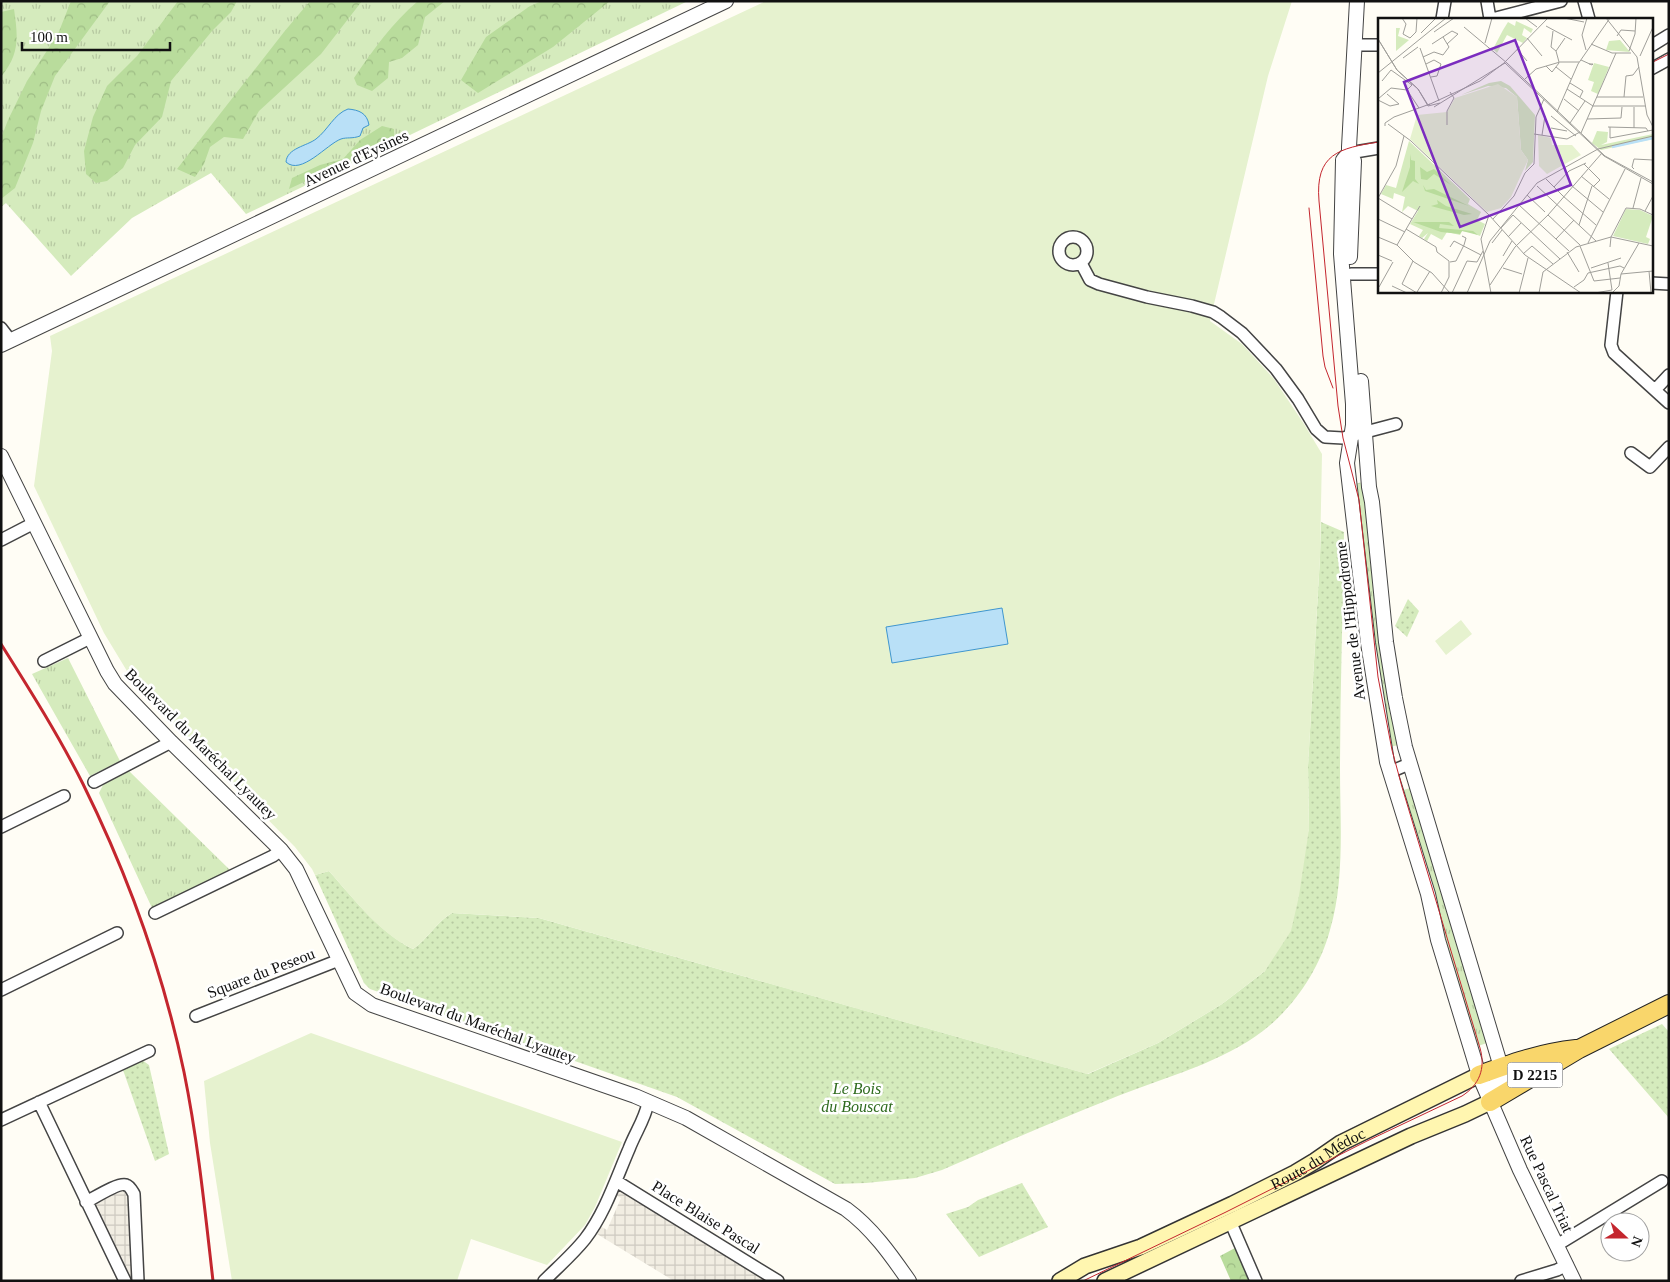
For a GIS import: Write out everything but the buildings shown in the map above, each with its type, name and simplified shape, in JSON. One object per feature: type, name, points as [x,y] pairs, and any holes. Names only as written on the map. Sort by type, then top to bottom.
[{"type":"main road","name":"Route du Médoc","points":[[1105,1281],[1411,1136],[1490,1102],[1579,1049],[1669,1004]]},
{"type":"main road","name":"Route du Médoc","points":[[1060,1281],[1085,1266],[1141,1247],[1233,1204],[1302,1169],[1341,1142],[1479,1075],[1518,1060],[1552,1052],[1579,1049]]},
{"type":"street","name":"Avenue d'Eysines","points":[[6,343],[726,1]]},
{"type":"street","name":"Avenue de l'Hippodrome","points":[[1357,1],[1349,153],[1354,161],[1349,254],[1369,487],[1386,642],[1394,698],[1409,764],[1500,1067]]},
{"type":"street","points":[[1442,18],[1445,1]]},
{"type":"street","points":[[1487,1],[1491,18]]},
{"type":"street","points":[[1495,18],[1561,1]]},
{"type":"street","points":[[1584,1],[1589,18]]},
{"type":"street","points":[[1652,45],[1669,35]]},
{"type":"street","points":[[1354,45],[1378,45]]},
{"type":"street","points":[[1652,68],[1669,59]]},
{"type":"street","points":[[1349,153],[1378,148]]},
{"type":"street","name":"Avenue de l'Hippodrome","points":[[1349,153],[1343,160],[1340,239],[1354,414],[1348,463],[1366,628],[1384,747],[1390,772],[1428,894],[1438,940],[1479,1075]]},
{"type":"street","points":[[1340,239],[1346,271],[1351,274],[1378,274]]},
{"type":"street","points":[[1081,263],[1090,280],[1099,284],[1147,297],[1192,306],[1221,317],[1242,333],[1258,349],[1293,390],[1322,436],[1333,438],[1351,436],[1396,424]]},
{"type":"street","points":[[1343,286],[1351,274]]},
{"type":"street","points":[[1652,284],[1669,284]]},
{"type":"street","points":[[1617,292],[1611,345],[1614,353],[1669,403]]},
{"type":"street","points":[[1,328],[6,343]]},
{"type":"street","points":[[1655,390],[1669,375]]},
{"type":"street","points":[[1631,453],[1650,467],[1669,447]]},
{"type":"street","name":"Boulevard du Maréchal Lyautey","points":[[1,456],[107,671],[116,684],[171,742],[281,850],[296,869],[355,993],[372,1005],[635,1096],[686,1118],[846,1208],[888,1250],[909,1281]]},
{"type":"street","points":[[1,540],[34,523]]},
{"type":"street","points":[[44,661],[90,638]]},
{"type":"street","points":[[94,782],[171,742]]},
{"type":"street","points":[[1390,772],[1409,764]]},
{"type":"street","points":[[1,827],[64,796]]},
{"type":"street","points":[[155,913],[273,856],[281,850]]},
{"type":"street","points":[[1,990],[117,932]]},
{"type":"street","name":"Square du Peseou","points":[[196,1016],[339,960]]},
{"type":"street","points":[[1,1120],[149,1051]]},
{"type":"street","points":[[1490,1102],[1500,1086],[1508,1079],[1540,1062],[1552,1052]]},
{"type":"street","points":[[1490,1102],[1500,1067]]},
{"type":"street","name":"Rue Pascal Triat","points":[[1479,1075],[1520,1170],[1574,1281]]},
{"type":"street","points":[[39,1102],[125,1281]]},
{"type":"street","points":[[544,1281],[585,1239],[596,1222],[616,1181],[646,1112],[648,1103]]},
{"type":"street","name":"Place Blaise Pascal","points":[[616,1181],[778,1281]]},
{"type":"street","points":[[1557,1245],[1662,1181]]},
{"type":"street","points":[[86,1202],[120,1185],[126,1185],[131,1188],[134,1194],[138,1281]]},
{"type":"street","points":[[1230,1221],[1256,1281]]},
{"type":"street","points":[[1521,1281],[1567,1265]]},
{"type":"green space","points":[[1,1],[688,1],[246,214],[211,173],[132,218],[71,276],[6,203],[1,207]]},
{"type":"green space","points":[[71,1],[110,1],[55,76],[41,111],[33,143],[15,188],[1,199],[1,138],[27,81],[58,34]]},
{"type":"green space","points":[[178,1],[237,1],[231,12],[212,31],[171,81],[162,117],[135,145],[123,168],[107,181],[96,183],[86,174],[84,151],[93,117],[107,86],[137,56]]},
{"type":"green space","points":[[310,1],[362,1],[321,54],[259,111],[243,139],[224,137],[210,147],[204,164],[195,177],[177,169],[284,32]]},
{"type":"green space","points":[[418,1],[445,1],[425,17],[418,45],[402,58],[389,62],[388,78],[372,91],[357,85],[354,78],[368,57],[391,28]]},
{"type":"green space","points":[[542,1],[610,1],[553,47],[478,93],[461,80],[486,37],[530,6]]},
{"type":"green space","points":[[766,1],[1292,1],[1268,76],[1210,321],[1242,344],[1274,379],[1322,454],[1320,557],[1308,766],[1309,829],[1299,896],[1291,931],[1265,971],[1222,1004],[1158,1043],[1087,1074],[539,918],[452,913],[441,921],[413,949],[378,925],[329,871],[315,875],[295,847],[136,686],[104,633],[34,486],[52,351],[50,336]]},
{"type":"green space","points":[[14,9],[17,37],[15,53],[1,77],[1,12]]},
{"type":"green space","points":[[382,126],[394,129],[394,140],[289,189],[292,178],[320,165],[343,159],[360,140]]},
{"type":"green space","points":[[1363,482],[1399,745],[1389,747],[1382,711],[1354,484]]},
{"type":"green space","name":"Le Bois du Bouscat","points":[[1321,522],[1344,532],[1340,739],[1341,850],[1335,911],[1325,945],[1311,975],[1281,1015],[1256,1036],[1239,1047],[1184,1072],[1087,1108],[942,1170],[915,1178],[835,1184],[677,1097],[370,989],[364,983],[315,875],[329,871],[378,924],[389,934],[413,949],[441,921],[452,913],[539,918],[1088,1074],[1158,1043],[1222,1004],[1265,971],[1309,829],[1308,766]]},
{"type":"green space","points":[[1408,599],[1419,611],[1407,637],[1395,626]]},
{"type":"green space","points":[[1461,620],[1472,634],[1446,655],[1435,641]]},
{"type":"green space","points":[[68,658],[120,761],[90,776],[32,674]]},
{"type":"green space","points":[[129,771],[230,870],[152,908],[99,793],[103,785]]},
{"type":"green space","points":[[1410,788],[1487,1043],[1478,1046],[1400,791]]},
{"type":"green space","points":[[1662,1024],[1669,1032],[1669,1118],[1609,1049]]},
{"type":"green space","points":[[311,1033],[622,1142],[595,1207],[585,1225],[547,1265],[471,1239],[457,1281],[232,1281],[210,1143],[204,1081]]},
{"type":"green space","points":[[142,1060],[149,1065],[169,1154],[155,1161],[123,1070]]},
{"type":"green space","points":[[1022,1183],[1048,1227],[979,1257],[946,1214],[968,1207],[978,1200]]},
{"type":"green space","points":[[1235,1248],[1249,1281],[1231,1281],[1220,1256]]},
{"type":"shaded area","points":[[124,1179],[129,1181],[142,1281],[121,1281],[82,1202],[118,1180]]},
{"type":"shaded area","points":[[623,1190],[771,1281],[674,1281],[597,1234],[600,1226],[607,1230],[621,1198],[615,1195]]},
{"type":"water","points":[[348,109],[362,113],[368,121],[369,125],[363,128],[360,136],[341,139],[314,158],[299,165],[292,165],[286,162],[290,153],[316,139],[335,118]]},
{"type":"water","points":[[1002,608],[1008,644],[892,663],[886,627]]},
{"type":"tram line","points":[[1652,62],[1669,54]]},
{"type":"tram line","points":[[1083,1281],[1462,1096],[1473,1087],[1480,1076],[1482,1063],[1480,1048],[1392,750],[1378,677],[1359,500],[1343,438],[1338,406],[1319,185],[1321,173],[1332,156],[1352,147],[1378,142]]},
{"type":"tram line","points":[[1309,208],[1323,356],[1333,388]]},
{"type":"railway","points":[[1,644],[54,731],[83,784],[115,853],[155,961],[166,998],[189,1098],[201,1176],[213,1281]]}]
